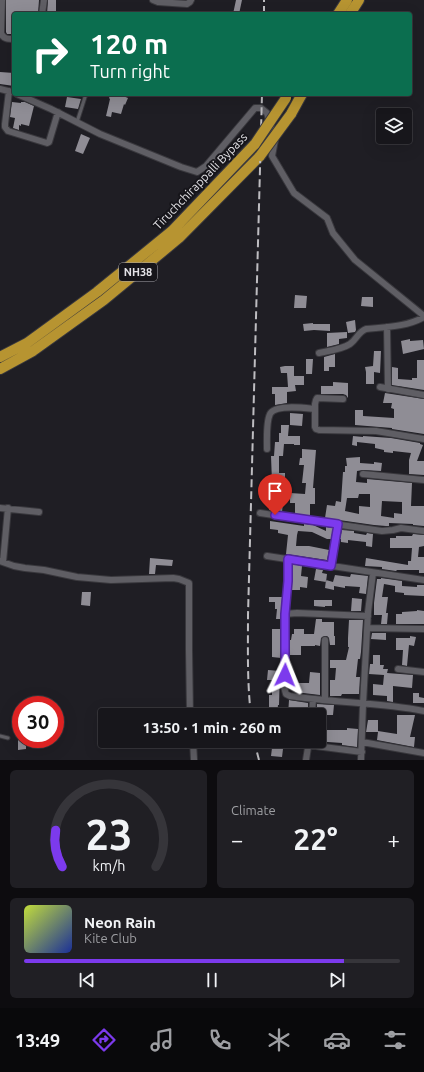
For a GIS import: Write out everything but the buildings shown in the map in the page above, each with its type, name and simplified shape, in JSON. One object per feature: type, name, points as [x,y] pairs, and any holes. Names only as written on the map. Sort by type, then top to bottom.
[{"type":"highway","points":[[339,12],[347,0]]},
{"type":"highway","points":[[351,12],[359,0]]},
{"type":"highway","name":"Tiruchchirappalli Bypass","points":[[0,357],[27,343],[97,292],[172,231],[255,144],[288,96]]},
{"type":"highway","name":"Tiruchchirappalli Bypass","points":[[0,369],[33,351],[104,300],[180,238],[260,156],[291,114],[301,96]]},
{"type":"street","points":[[2,0],[2,36],[3,38],[12,40]]},
{"type":"street","points":[[42,12],[44,0]]},
{"type":"street","points":[[153,0],[158,2],[187,4],[191,0]]},
{"type":"street","points":[[0,89],[11,92],[5,124],[5,127],[8,130],[47,143],[49,142],[58,112]]},
{"type":"street","points":[[32,97],[100,134],[181,168],[197,172],[206,166],[255,108],[261,108],[267,113],[275,140],[272,156],[294,193],[327,218],[333,233],[355,260],[424,316],[408,324],[361,330],[354,340],[347,346],[320,353]]},
{"type":"street","points":[[387,327],[388,388]]},
{"type":"street","points":[[380,387],[424,395]]},
{"type":"street","points":[[343,399],[318,398],[316,400],[316,429],[376,431],[424,439]]},
{"type":"street","points":[[267,449],[268,421],[273,410],[278,408],[315,409]]},
{"type":"street","points":[[363,474],[424,480]]},
{"type":"street","points":[[0,508],[39,512]]},
{"type":"street","points":[[8,508],[1,561],[25,568],[44,570],[77,577],[111,580],[173,578],[189,583],[190,708]]},
{"type":"street","points":[[260,513],[382,531],[401,528],[424,531]]},
{"type":"street","points":[[331,566],[338,524]]},
{"type":"street","points":[[266,556],[424,580]]},
{"type":"street","points":[[288,559],[285,614],[286,663],[284,687],[286,694],[290,696],[313,699],[374,704],[424,711]]},
{"type":"street","points":[[361,760],[368,616],[373,573]]},
{"type":"street","points":[[285,614],[297,613],[368,616]]},
{"type":"street","points":[[368,628],[424,629]]},
{"type":"street","points":[[325,700],[326,640]]},
{"type":"street","points":[[398,669],[424,672]]},
{"type":"street","points":[[312,708],[313,699]]},
{"type":"street","points":[[362,742],[424,754]]},
{"type":"street","points":[[326,746],[362,752]]},
{"type":"street","points":[[193,748],[194,760]]},
{"type":"street","points":[[306,760],[308,748]]},
{"type":"lane","points":[[77,122],[85,96]]},
{"type":"lane","points":[[0,736],[8,738]]},
{"type":"railway","points":[[264,0],[264,12]]},
{"type":"railway","points":[[250,708],[248,678],[248,615],[262,96]]},
{"type":"railway","points":[[256,748],[259,760]]},
{"type":"route","points":[[275,515],[338,524],[331,566],[288,559],[285,614],[285,675]]}]
